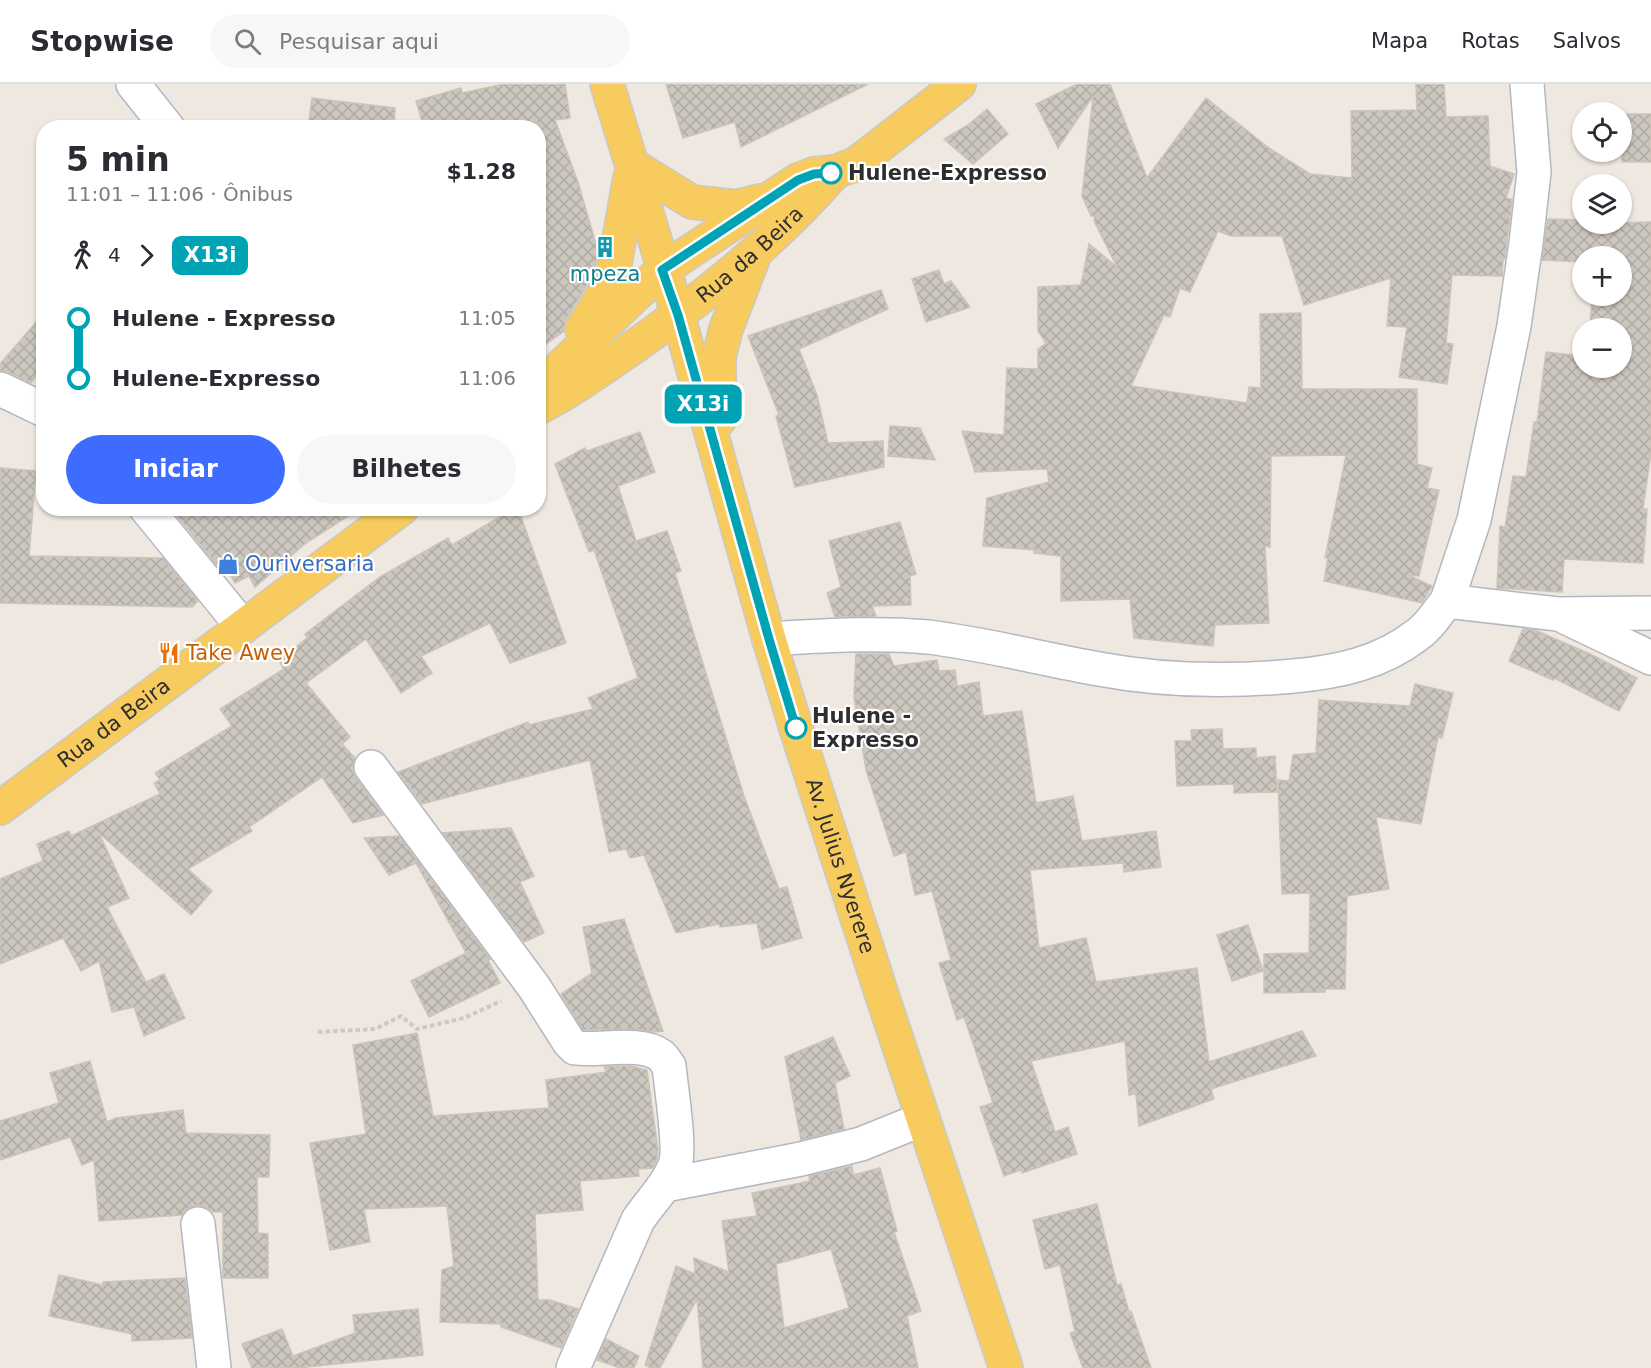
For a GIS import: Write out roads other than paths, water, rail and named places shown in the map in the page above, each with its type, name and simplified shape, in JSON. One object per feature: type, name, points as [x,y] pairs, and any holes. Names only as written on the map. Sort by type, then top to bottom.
[{"type":"main road","name":"Av. Julius Nyerere","points":[[608,84],[662,270],[678,315],[796,728],[1006,1368]]},
{"type":"main road","name":"Rua da Beira","points":[[546,403],[583,382],[678,315],[756,251],[846,168],[959,84]]},
{"type":"main road","points":[[558,369],[612,280],[632,165],[692,202],[736,207],[769,199]]},
{"type":"main road","name":"Rua da Beira","points":[[546,388],[558,369],[662,270],[806,177],[846,168]]},
{"type":"main road","points":[[723,477],[718,404],[719,356],[726,329],[756,251]]},
{"type":"main road","name":"Rua da Beira","points":[[0,808],[391,516]]},
{"type":"street","points":[[133,84],[162,120]]},
{"type":"street","points":[[769,639],[840,635],[927,637],[1019,652],[1100,670],[1168,678],[1248,680],[1333,672],[1378,659],[1419,635],[1447,601],[1474,520],[1516,316],[1527,243],[1534,172],[1527,84]]},
{"type":"street","points":[[0,390],[36,406]]},
{"type":"street","points":[[153,516],[243,627]]},
{"type":"street","points":[[1447,601],[1558,614],[1651,613]]},
{"type":"street","points":[[1558,614],[1651,658]]},
{"type":"street","points":[[371,767],[534,987],[569,1042],[575,1048],[647,1050],[661,1055],[669,1066],[677,1149],[676,1164],[639,1220],[573,1368]]},
{"type":"street","points":[[664,1185],[801,1159],[861,1144],[923,1119]]},
{"type":"street","points":[[198,1224],[214,1368]]},
{"type":"place","name":"Hulene-Expresso","points":[[831,173]]},
{"type":"place","name":"mpeza","points":[[605,247]]},
{"type":"place","name":"Ouriversaria","points":[[228,564]]},
{"type":"place","name":"Take Awey","points":[[169,653]]},
{"type":"place","name":"Hulene - Expresso","points":[[796,728]]}]
